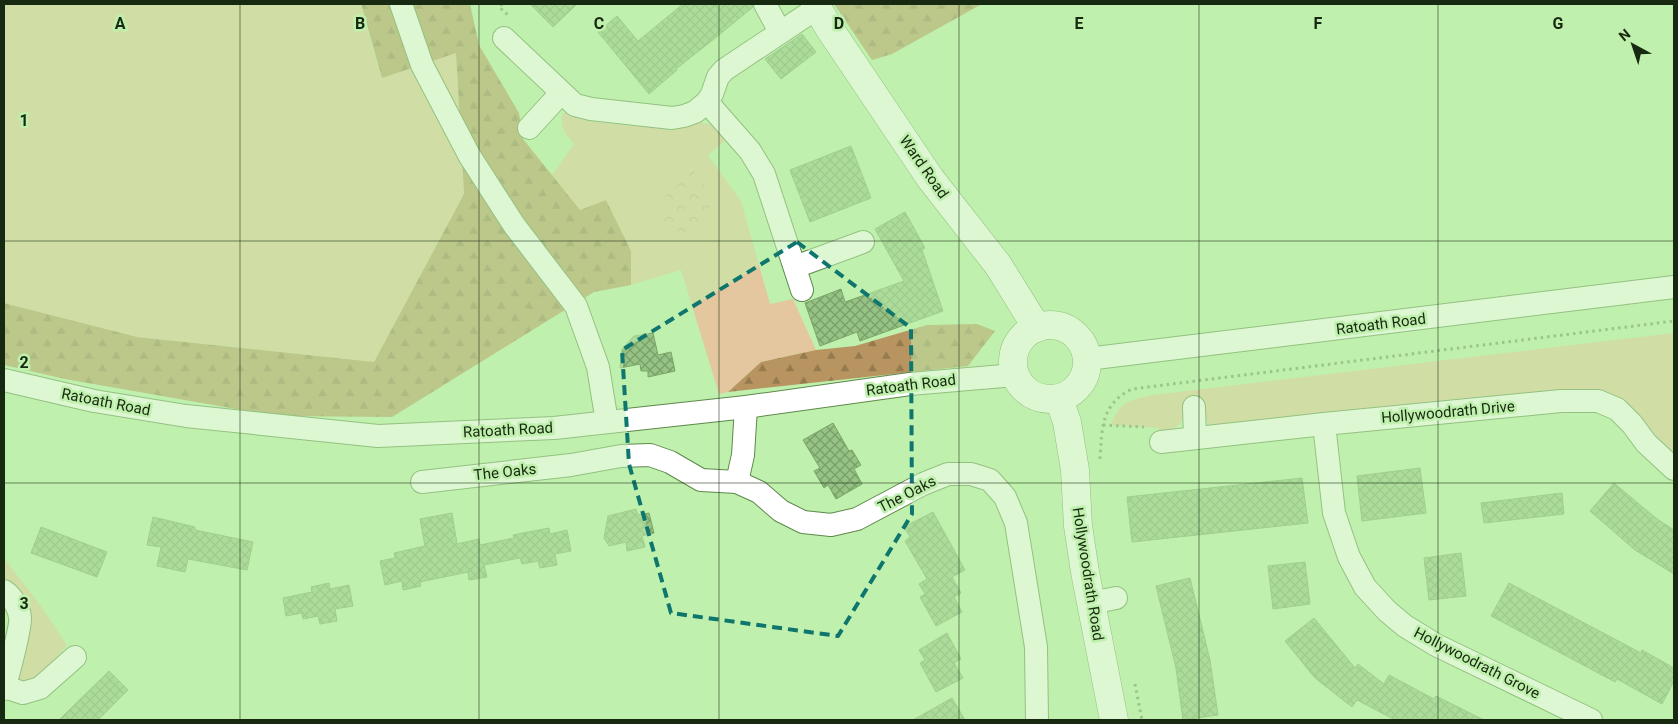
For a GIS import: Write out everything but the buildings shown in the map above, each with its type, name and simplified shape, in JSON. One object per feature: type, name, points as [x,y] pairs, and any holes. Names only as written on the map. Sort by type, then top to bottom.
[{"type":"main road","name":"Ward Road","points":[[816,6],[930,178],[998,265],[1037,328]]},
{"type":"main road","points":[[1048,325],[1070,330],[1079,338],[1084,348],[1087,359],[1084,380],[1073,392],[1059,399],[1048,400],[1032,395],[1020,384],[1014,374],[1012,364],[1014,352],[1019,342],[1027,333],[1037,328],[1048,325]]},
{"type":"main road","name":"Hollywoodrath Road","points":[[1059,399],[1067,422],[1075,470],[1078,526],[1103,600],[1114,720]]},
{"type":"street","points":[[401,4],[422,66],[469,155],[514,225],[576,306],[598,367],[607,422]]},
{"type":"street","points":[[765,4],[780,32]]},
{"type":"street","points":[[504,38],[574,105],[591,109],[672,118],[695,112],[707,102],[718,77],[724,70],[816,6]]},
{"type":"street","points":[[529,128],[561,92]]},
{"type":"street","points":[[707,102],[750,151],[764,174],[802,290]]},
{"type":"street","points":[[795,267],[863,242]]},
{"type":"street","name":"Ratoath Road","points":[[1087,359],[1674,287]]},
{"type":"street","name":"Ratoath Road","points":[[4,380],[94,401],[186,416],[378,436],[554,428],[746,407],[910,384],[1014,374]]},
{"type":"street","name":"Hollywoodrath Drive","points":[[1161,442],[1324,424],[1561,402],[1598,401],[1617,410],[1632,424],[1646,443],[1674,469]]},
{"type":"street","points":[[737,482],[743,454],[746,407]]},
{"type":"street","points":[[1194,407],[1195,438]]},
{"type":"street","name":"Hollywoodrath Grove","points":[[1324,424],[1334,513],[1348,557],[1365,587],[1386,611],[1405,626],[1436,645],[1591,720]]},
{"type":"street","name":"The Oaks","points":[[422,482],[447,470],[571,465],[621,456],[650,455],[670,462],[701,480],[737,482],[759,492],[781,510],[803,522],[831,525],[857,519],[923,484],[948,474],[971,474],[990,480],[1005,497],[1016,523],[1036,647],[1037,720]]},
{"type":"street","points":[[4,591],[16,605],[21,618],[4,688],[23,693],[40,688],[75,657]]},
{"type":"path","points":[[1100,465],[1103,425],[1106,414],[1113,402],[1121,394],[1132,388],[1674,322]]},
{"type":"path","points":[[1103,425],[1157,427],[1161,442]]},
{"type":"highlighted area","points":[[797,242],[911,328],[912,514],[838,636],[671,613],[629,464],[622,350]]},
{"type":"green space","points":[[4,4],[360,4],[382,78],[456,52],[464,194],[374,362],[137,337],[4,303]]},
{"type":"green space","points":[[361,4],[470,4],[479,45],[519,113],[523,139],[580,210],[606,200],[631,251],[631,285],[594,292],[392,417],[276,416],[65,379],[4,365],[4,303],[137,337],[374,362],[464,194],[456,53],[382,78]]},
{"type":"green space","points":[[834,4],[982,4],[892,54],[872,60]]},
{"type":"green space","points":[[570,111],[587,121],[632,126],[711,124],[726,140],[708,155],[741,201],[770,304],[793,299],[816,350],[761,362],[728,392],[719,394],[681,270],[631,285],[631,251],[606,200],[580,211],[552,175],[574,144],[561,122],[563,113]]},
{"type":"green space","points":[[683,170],[693,171],[711,191],[711,201],[704,220],[681,241],[672,238],[666,233],[658,218],[668,191]]},
{"type":"green space","points":[[977,324],[995,331],[968,366],[728,392],[761,362],[816,350],[855,346],[927,325]]},
{"type":"green space","points":[[1674,333],[1674,453],[1642,422],[1632,408],[1611,394],[1215,430],[1205,420],[1185,413],[1179,425],[1160,431],[1158,428],[1111,425],[1118,411],[1126,403],[1153,395]]},
{"type":"green space","points":[[4,558],[40,605],[67,645],[43,671],[29,679],[22,680],[15,676],[18,646],[4,585]]}]
